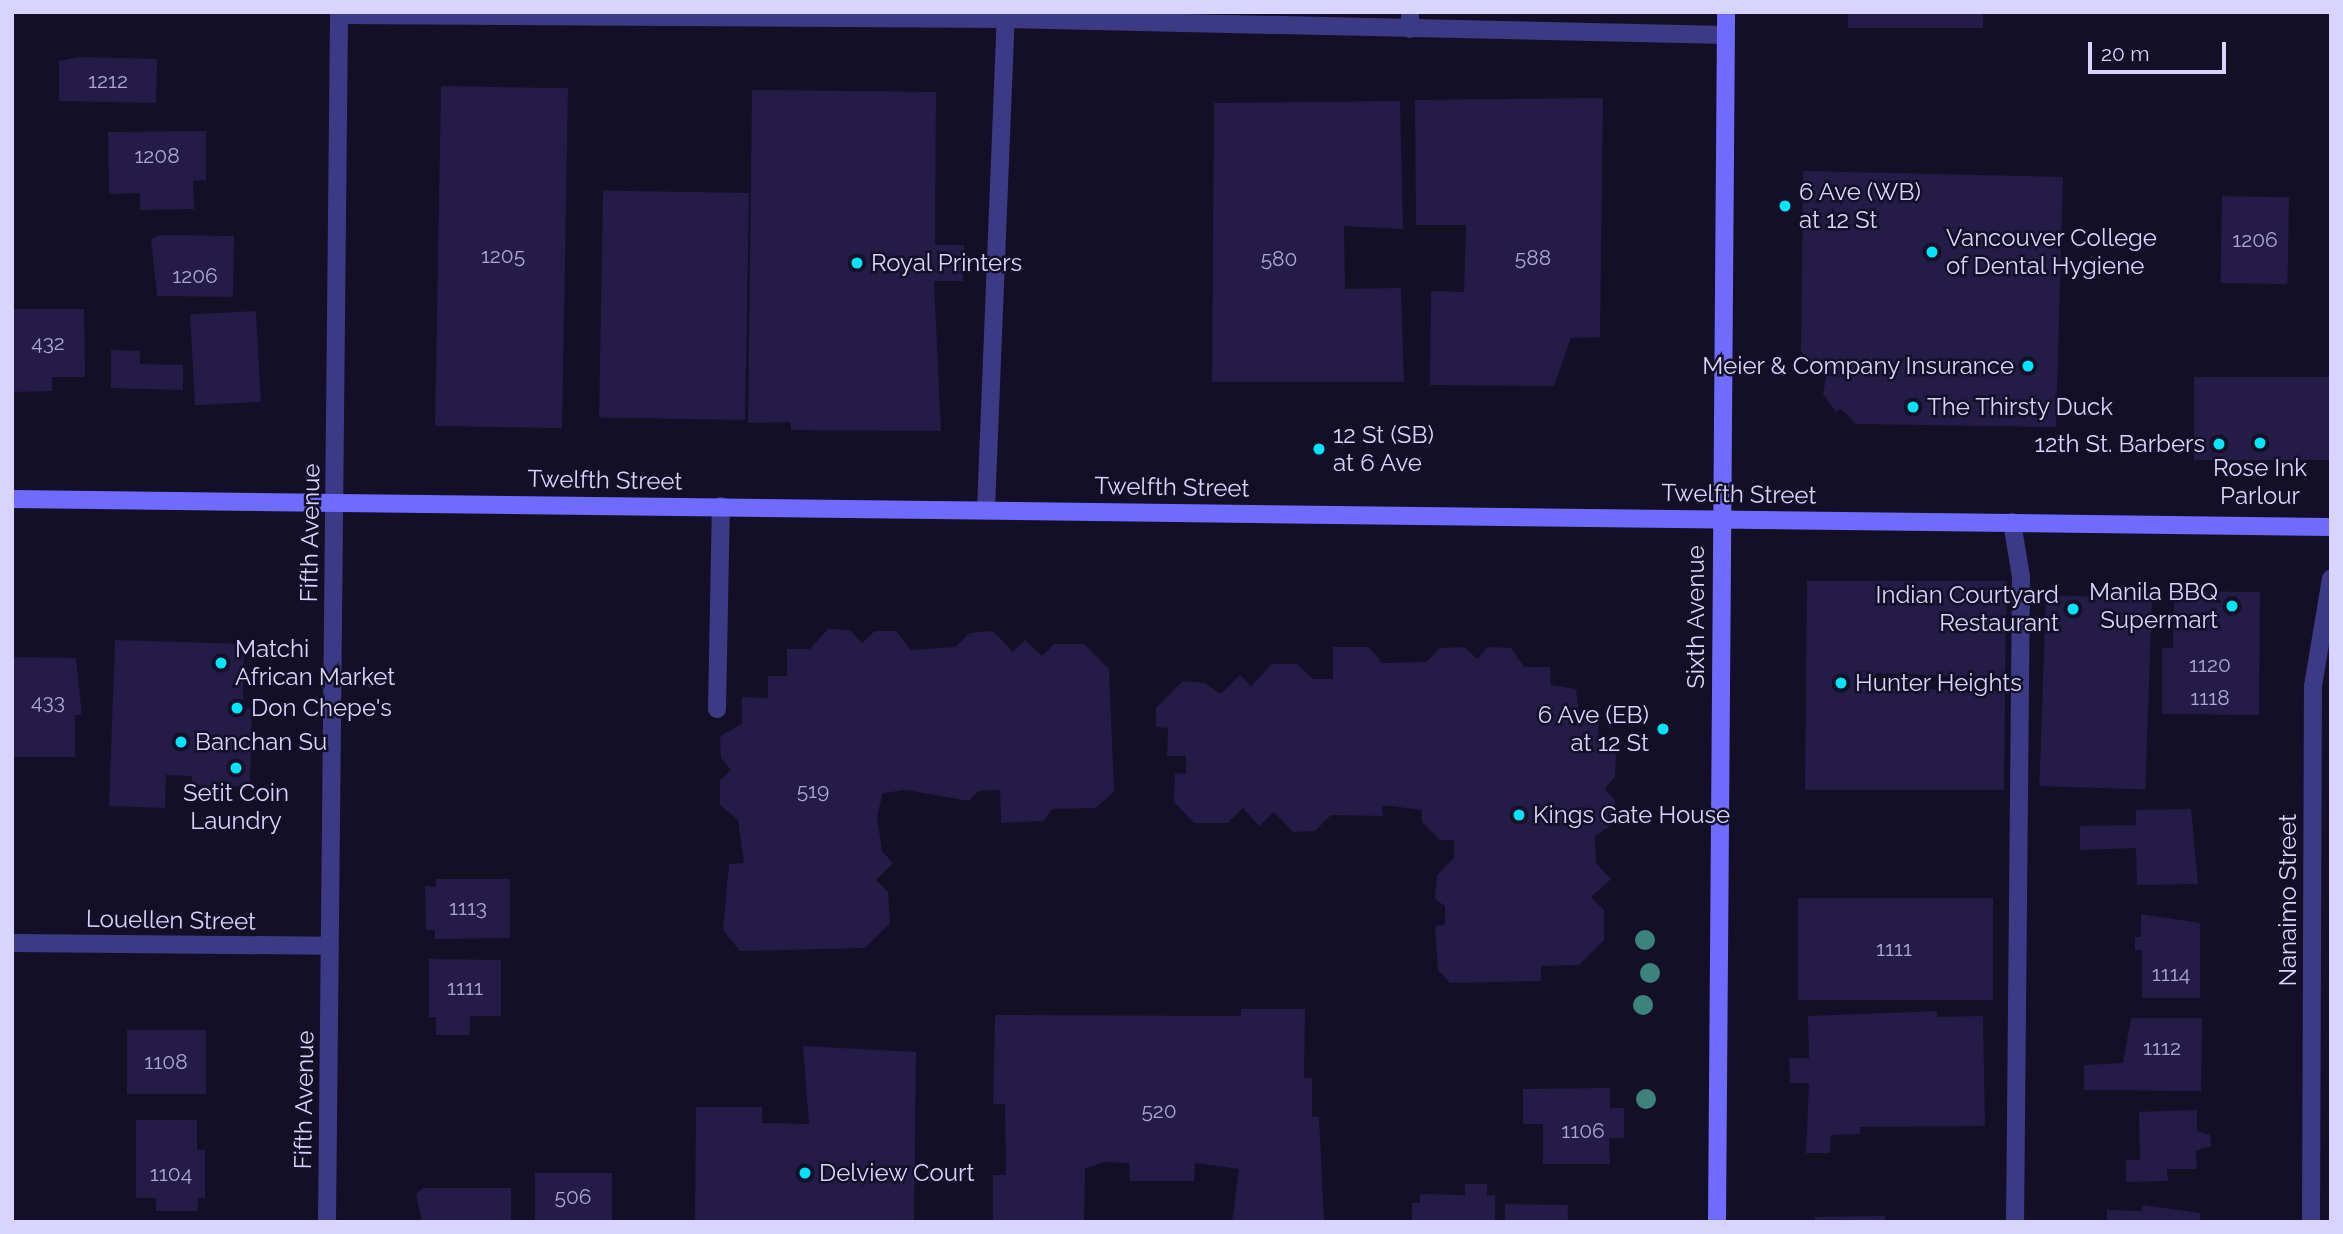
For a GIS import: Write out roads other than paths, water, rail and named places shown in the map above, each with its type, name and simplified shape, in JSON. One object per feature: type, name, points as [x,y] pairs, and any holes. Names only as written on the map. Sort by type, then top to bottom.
[{"type":"street","name":"Sixth Avenue","points":[[1717,1222],[1726,12]]},
{"type":"street","points":[[340,14],[1410,20],[1726,35]]},
{"type":"street","name":"Fifth Avenue","points":[[327,1222],[340,14]]},
{"type":"street","points":[[986,509],[1006,19]]},
{"type":"street","name":"Twelfth Street","points":[[12,499],[2331,527]]},
{"type":"street","points":[[717,709],[721,506]]},
{"type":"street","points":[[2012,522],[2021,577],[2015,1222]]},
{"type":"street","name":"Nanaimo Street","points":[[2311,1222],[2313,686],[2331,579]]},
{"type":"street","name":"Louellen Street","points":[[12,943],[330,946]]},
{"type":"place","name":"6 Ave (WB) at 12 St","points":[[1785,206]]},
{"type":"place","name":"Vancouver College of Dental Hygiene","points":[[1932,252]]},
{"type":"place","name":"Royal Printers","points":[[857,263]]},
{"type":"place","name":"Meier & Company Insurance","points":[[2028,366]]},
{"type":"place","name":"The Thirsty Duck","points":[[1913,407]]},
{"type":"place","name":"Rose Ink Parlour","points":[[2260,443]]},
{"type":"place","name":"12th St. Barbers","points":[[2219,444]]},
{"type":"place","name":"12 St (SB) at 6 Ave","points":[[1319,449]]},
{"type":"place","name":"Manila BBQ Supermart","points":[[2232,606]]},
{"type":"place","name":"Indian Courtyard Restaurant","points":[[2073,609]]},
{"type":"place","name":"Matchi African Market","points":[[221,663]]},
{"type":"place","name":"Hunter Heights","points":[[1841,683]]},
{"type":"place","name":"Don Chepe's","points":[[237,708]]},
{"type":"place","name":"6 Ave (EB) at 12 St","points":[[1663,729]]},
{"type":"place","name":"Banchan Su","points":[[181,742]]},
{"type":"place","name":"Setit Coin Laundry","points":[[236,768]]},
{"type":"place","name":"Kings Gate House","points":[[1519,815]]},
{"type":"place","name":"Delview Court","points":[[805,1173]]}]
